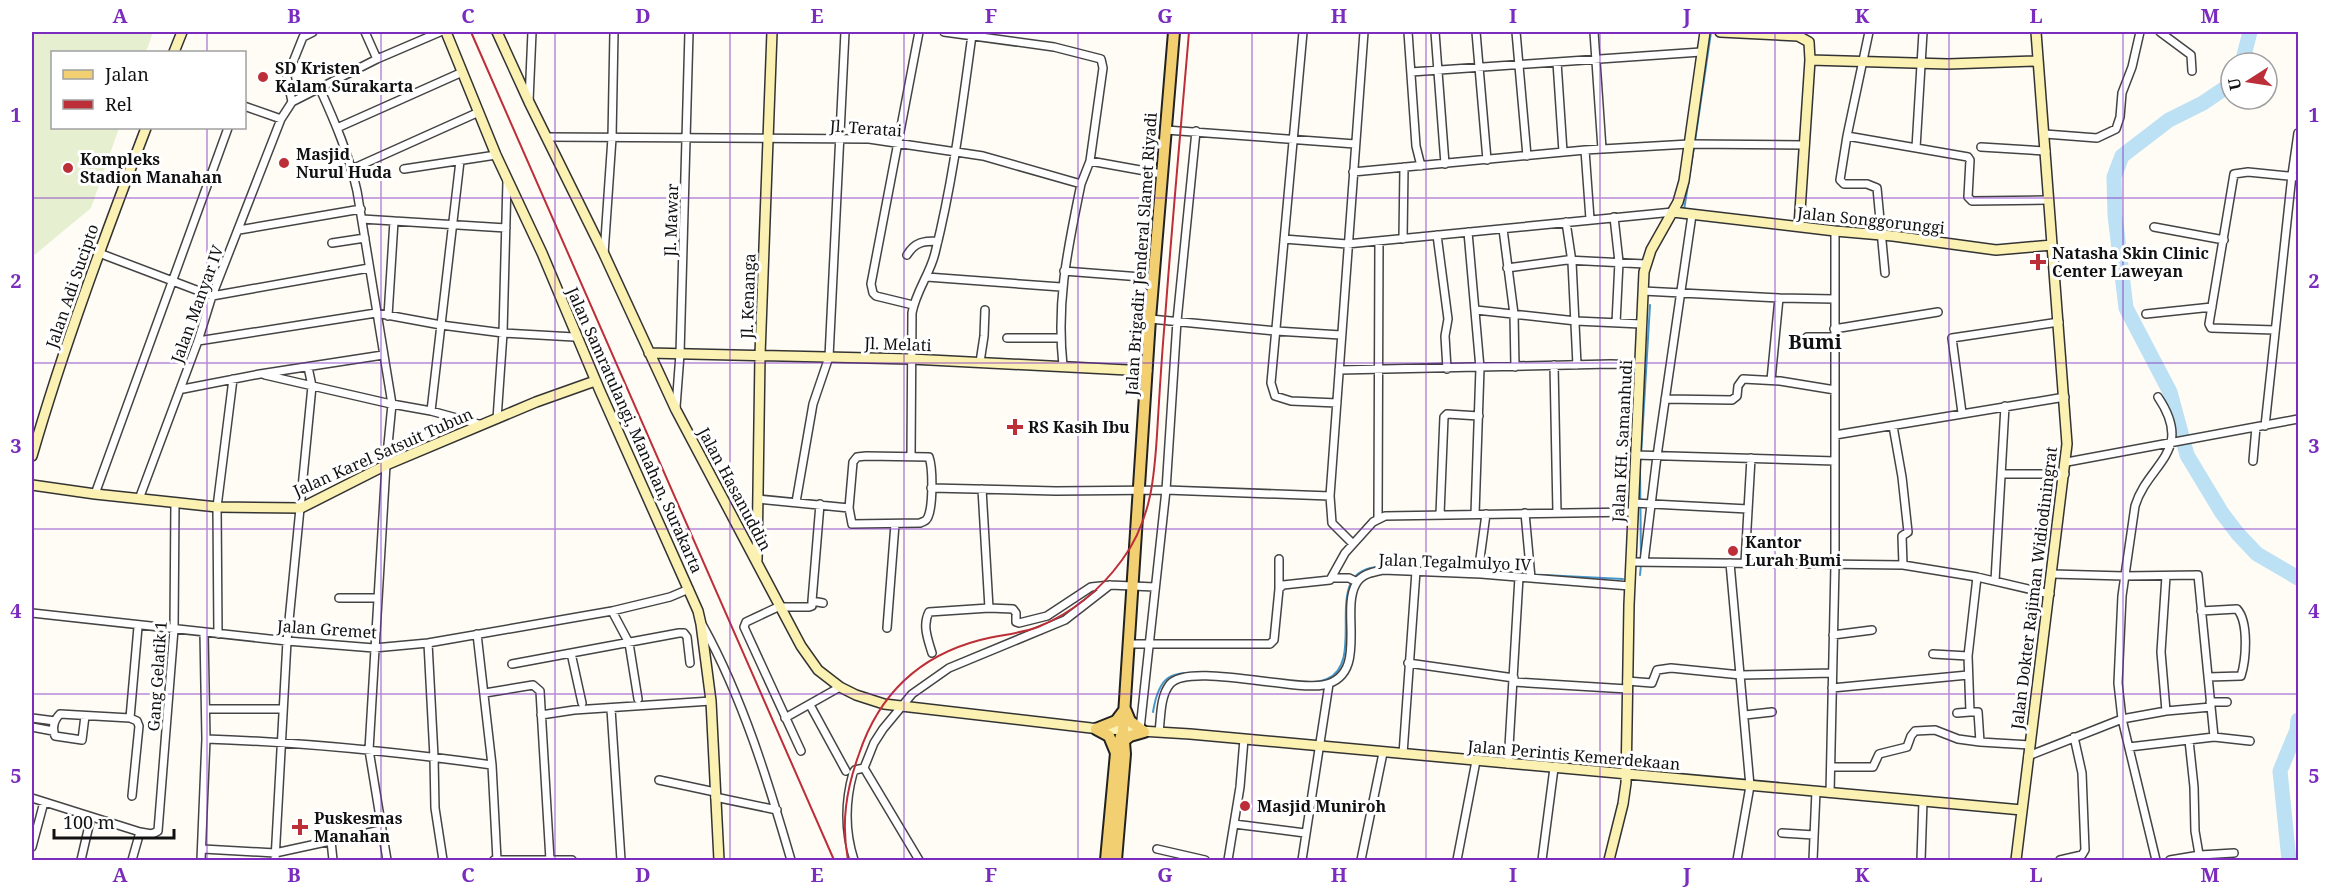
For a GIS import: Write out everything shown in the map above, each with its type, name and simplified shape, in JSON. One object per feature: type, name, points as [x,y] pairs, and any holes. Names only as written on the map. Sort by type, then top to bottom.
[{"type":"main road","points":[[169,51],[176,32]]},
{"type":"main road","points":[[174,51],[182,32]]},
{"type":"main road","name":"Jalan Samratulangi, Manahan, Surakarta","points":[[446,32],[496,155],[542,253],[596,381],[689,589],[701,624],[711,701],[719,861]]},
{"type":"main road","name":"Jalan Hasanuddin","points":[[498,32],[676,410],[801,646],[818,670],[840,687],[878,703],[1096,729],[1120,742]]},
{"type":"main road","name":"Jl. Kenanga","points":[[757,563],[760,355],[772,32]]},
{"type":"main road","name":"Jalan Brigadir Jenderal Slamet Riyadi","points":[[1120,742],[1130,644],[1150,319],[1174,32]]},
{"type":"main road","name":"Jalan KH. Samanhudi","points":[[1609,861],[1623,804],[1630,586],[1639,562],[1633,507],[1640,455],[1641,324],[1645,264],[1683,213],[1684,181],[1693,144],[1701,52],[1705,32]]},
{"type":"main road","points":[[1721,32],[1802,37],[1809,42],[1810,60],[1799,226]]},
{"type":"main road","name":"Jalan Dokter Rajiman Widiodiningrat","points":[[2016,861],[2067,462],[2065,397],[2036,32]]},
{"type":"main road","points":[[1810,60],[1862,63],[2037,61]]},
{"type":"main road","name":"Jalan Adi Sucipto","points":[[32,456],[49,396],[143,129]]},
{"type":"main road","name":"Jalan Adi Sucipto","points":[[32,438],[94,253],[143,129]]},
{"type":"main road","name":"Jalan Songgorunggi","points":[[1683,213],[1996,249],[2052,245]]},
{"type":"main road","name":"Jl. Melati","points":[[649,353],[911,359],[1147,371]]},
{"type":"main road","name":"Jalan Karel Satsuit Tubun","points":[[32,484],[95,495],[217,507],[301,508],[386,465],[563,391],[596,381]]},
{"type":"main road","points":[[1096,729],[1116,721],[1125,709]]},
{"type":"main road","points":[[1120,742],[1141,731],[1130,721],[1125,709]]},
{"type":"main road","points":[[1096,729],[1120,742],[1125,754],[1116,861]]},
{"type":"main road","name":"Jalan Perintis Kemerdekaan","points":[[1141,731],[2022,810]]},
{"type":"main road","points":[[1106,861],[1120,742]]},
{"type":"street","points":[[313,32],[303,37],[287,77],[292,102],[377,59],[440,32]]},
{"type":"street","points":[[365,32],[377,59]]},
{"type":"street","points":[[529,102],[532,32]]},
{"type":"street","points":[[604,254],[612,138],[614,32]]},
{"type":"street","name":"Jl. Mawar","points":[[676,410],[680,354],[690,32]]},
{"type":"street","points":[[796,502],[813,404],[829,357],[845,32]]},
{"type":"street","points":[[914,305],[876,296],[871,284],[919,32]]},
{"type":"street","points":[[944,32],[972,33],[1054,47],[1101,59],[1102,68],[1090,161],[1082,184],[1061,287],[1060,338],[1064,366]]},
{"type":"street","points":[[1303,32],[1271,383],[1275,396],[1291,401],[1337,403]]},
{"type":"street","points":[[1353,544],[1332,523],[1330,496],[1364,32]]},
{"type":"street","points":[[1408,32],[1416,146],[1421,166]]},
{"type":"street","points":[[1435,32],[1445,164]]},
{"type":"street","points":[[1476,32],[1487,160]]},
{"type":"street","points":[[1516,32],[1527,156]]},
{"type":"street","points":[[1594,32],[1602,149]]},
{"type":"street","points":[[1869,32],[1840,180],[1844,184],[1868,184],[1877,188],[1885,273]]},
{"type":"street","points":[[1916,148],[1923,32]]},
{"type":"street","points":[[2045,134],[2097,138],[2116,129],[2122,93],[2132,67],[2140,32]]},
{"type":"street","points":[[2160,32],[2191,55],[2192,71]]},
{"type":"street","points":[[911,456],[911,323],[914,305],[927,277],[938,241],[956,151],[972,33]]},
{"type":"street","points":[[1411,72],[1701,52]]},
{"type":"street","points":[[1557,62],[1563,152]]},
{"type":"street","points":[[337,128],[458,74]]},
{"type":"street","points":[[320,88],[352,169],[361,209],[392,404],[386,465],[369,750],[387,861]]},
{"type":"street","name":"Jalan Manyar IV","points":[[139,499],[198,341],[212,296],[281,119],[292,102]]},
{"type":"street","points":[[246,107],[281,119]]},
{"type":"street","points":[[352,169],[479,112]]},
{"type":"street","points":[[95,495],[228,129]]},
{"type":"street","points":[[1166,130],[1355,144]]},
{"type":"street","points":[[1141,731],[1148,645],[1166,490],[1177,321],[1196,131]]},
{"type":"street","points":[[2265,426],[2295,176],[2298,133]]},
{"type":"street","points":[[1847,136],[1969,158],[1968,197],[1972,201],[2049,200]]},
{"type":"street","name":"Jl. Teratai","points":[[546,137],[838,138],[983,156],[1082,184]]},
{"type":"street","points":[[1353,172],[1585,150],[1693,144],[1805,145]]},
{"type":"street","points":[[1981,147],[2046,151]]},
{"type":"street","points":[[1585,150],[1590,219]]},
{"type":"street","points":[[404,169],[496,155]]},
{"type":"street","points":[[431,411],[460,161]]},
{"type":"street","points":[[1090,161],[1161,174]]},
{"type":"street","points":[[1403,239],[1404,167]]},
{"type":"street","points":[[2275,330],[2211,328],[2212,307],[2234,174],[2248,172],[2295,176]]},
{"type":"street","points":[[497,419],[503,333],[507,178]]},
{"type":"street","points":[[239,230],[361,209]]},
{"type":"street","points":[[1284,239],[1347,244],[1590,219],[1683,213],[1682,292],[1651,503],[1639,562],[1903,565],[1977,577],[2050,594]]},
{"type":"street","points":[[1614,217],[1619,262],[1616,323]]},
{"type":"street","points":[[362,219],[506,228]]},
{"type":"street","points":[[388,316],[394,221]]},
{"type":"street","points":[[1566,222],[1572,262],[1578,365]]},
{"type":"street","points":[[2154,227],[2224,240]]},
{"type":"street","points":[[1503,229],[1515,314],[1515,367]]},
{"type":"street","points":[[1830,793],[1835,565],[1835,231]]},
{"type":"street","points":[[1468,232],[1480,368],[1475,514]]},
{"type":"street","points":[[1437,235],[1448,319],[1445,336],[1447,369]]},
{"type":"street","points":[[332,243],[365,238]]},
{"type":"street","points":[[907,255],[918,243],[938,241]]},
{"type":"street","points":[[1378,518],[1379,241]]},
{"type":"street","points":[[99,253],[212,296],[369,268]]},
{"type":"street","points":[[1507,268],[1567,260],[1645,264]]},
{"type":"street","points":[[1064,271],[1154,278]]},
{"type":"street","points":[[927,277],[1061,287]]},
{"type":"street","points":[[1643,291],[1834,299]]},
{"type":"street","points":[[1771,380],[1779,298]]},
{"type":"street","points":[[2146,314],[2212,307]]},
{"type":"street","points":[[980,362],[985,310]]},
{"type":"street","points":[[1476,310],[1576,321],[1641,324]]},
{"type":"street","points":[[1807,338],[1938,312]]},
{"type":"street","points":[[198,341],[376,313],[503,333],[574,338]]},
{"type":"street","points":[[1150,319],[1341,335]]},
{"type":"street","points":[[1962,413],[1952,338],[2059,322]]},
{"type":"street","points":[[1008,338],[1060,338]]},
{"type":"street","points":[[183,389],[260,374],[383,355]]},
{"type":"street","points":[[1554,365],[1557,513]]},
{"type":"street","points":[[1339,370],[1640,365]]},
{"type":"street","points":[[275,857],[286,641],[312,386],[308,367]]},
{"type":"street","points":[[260,374],[431,411],[482,425]]},
{"type":"street","points":[[218,634],[217,507],[233,379]]},
{"type":"street","points":[[1665,399],[1732,400],[1737,396],[1738,386],[1743,379],[1771,380],[1835,390]]},
{"type":"street","points":[[1835,435],[2065,397]]},
{"type":"street","points":[[2156,861],[2122,719],[2118,668],[2124,576],[2139,494],[2174,442],[2168,419],[2158,397]]},
{"type":"street","points":[[1995,581],[2004,406]]},
{"type":"street","points":[[1440,514],[1444,417],[1447,414],[1479,416]]},
{"type":"street","points":[[2067,462],[2298,419]]},
{"type":"street","points":[[1893,426],[1908,532],[1902,536],[1903,565]]},
{"type":"street","points":[[2253,461],[2256,427]]},
{"type":"street","points":[[1640,455],[1835,461]]},
{"type":"street","points":[[911,456],[930,459],[931,488],[928,516],[925,521],[896,524],[852,524],[849,508],[856,458],[911,456]]},
{"type":"street","points":[[1745,563],[1750,458]]},
{"type":"street","points":[[2002,474],[2065,474]]},
{"type":"street","points":[[931,488],[1166,490],[1330,496]]},
{"type":"street","points":[[982,489],[989,608]]},
{"type":"street","points":[[758,499],[849,508]]},
{"type":"street","name":"Gang Gelatik 1","points":[[140,832],[154,834],[159,829],[174,629],[175,502]]},
{"type":"street","points":[[1279,589],[1283,585],[1325,582],[1332,578],[1345,553],[1378,518],[1385,516],[1557,513],[1633,507],[1651,503],[1748,508]]},
{"type":"street","points":[[801,751],[744,625],[780,607],[812,606],[820,504]]},
{"type":"street","points":[[1525,513],[1531,575]]},
{"type":"street","points":[[1481,572],[1479,566],[1486,514]]},
{"type":"street","points":[[886,628],[896,524]]},
{"type":"street","points":[[1130,644],[1270,644],[1274,640],[1279,589],[1279,559]]},
{"type":"street","points":[[1730,563],[1750,786],[1737,861]]},
{"type":"street","name":"Jalan Tegalmulyo IV","points":[[1353,581],[1377,571],[1481,572],[1630,586]]},
{"type":"street","points":[[1403,754],[1408,663],[1414,644],[1416,571]]},
{"type":"street","points":[[2052,574],[2124,576],[2198,574],[2214,737]]},
{"type":"street","points":[[2166,576],[2161,652],[2166,711]]},
{"type":"street","points":[[1508,764],[1520,577]]},
{"type":"street","points":[[1970,712],[1968,656],[1977,577]]},
{"type":"street","points":[[1159,732],[1162,704],[1167,690],[1174,681],[1181,677],[1207,676],[1310,686],[1329,684],[1341,676],[1350,656],[1353,581],[1332,578]]},
{"type":"street","points":[[932,653],[926,629],[929,612],[989,608],[1013,609],[1016,613],[1016,622],[1024,622],[1056,611],[1089,588],[1110,585],[1155,587]]},
{"type":"street","points":[[864,768],[874,743],[900,706],[912,694],[949,668],[1065,620],[1110,585]]},
{"type":"street","name":"Jalan Gremet","points":[[32,613],[286,641],[375,648],[428,643],[612,611],[670,597],[689,589]]},
{"type":"street","points":[[339,598],[378,598]]},
{"type":"street","points":[[812,601],[823,603]]},
{"type":"street","points":[[2201,610],[2237,609],[2242,618],[2246,645],[2241,676],[2208,677]]},
{"type":"street","points":[[612,611],[629,643],[638,699]]},
{"type":"street","points":[[701,624],[728,675],[777,810],[791,861]]},
{"type":"street","points":[[130,718],[138,627]]},
{"type":"street","points":[[1833,635],[1872,630]]},
{"type":"street","points":[[201,861],[206,739],[204,632]]},
{"type":"street","points":[[512,664],[684,633],[687,637],[690,663]]},
{"type":"street","points":[[477,634],[492,765],[496,860],[572,861]]},
{"type":"street","points":[[428,643],[436,821],[443,861]]},
{"type":"street","points":[[571,653],[582,703]]},
{"type":"street","points":[[1933,654],[1968,656]]},
{"type":"street","points":[[1408,663],[1514,680],[1627,685],[1652,683],[1657,670],[1671,668],[1741,675],[1832,674]]},
{"type":"street","points":[[1832,688],[1968,675]]},
{"type":"street","points":[[1302,861],[1329,684]]},
{"type":"street","points":[[485,693],[533,685],[540,691],[550,860]]},
{"type":"street","points":[[785,718],[840,687]]},
{"type":"street","points":[[541,715],[574,710],[711,701]]},
{"type":"street","points":[[2028,756],[2122,719],[2227,702]]},
{"type":"street","points":[[810,705],[846,771]]},
{"type":"street","points":[[206,709],[282,709]]},
{"type":"street","points":[[611,709],[621,861]]},
{"type":"street","points":[[1745,715],[1772,711]]},
{"type":"street","points":[[1958,713],[1978,712],[1980,742]]},
{"type":"street","points":[[85,716],[84,738],[81,740],[58,738],[53,731],[54,721],[62,714],[130,718],[137,721],[139,726],[132,795]]},
{"type":"street","points":[[32,718],[54,721]]},
{"type":"street","points":[[32,727],[53,731]]},
{"type":"street","points":[[1831,767],[1874,767],[1879,754],[1904,749],[1915,731],[1935,730],[1958,739],[2030,745]]},
{"type":"street","points":[[2060,861],[2082,855],[2085,849],[2082,773],[2074,737]]},
{"type":"street","points":[[2129,747],[2214,737],[2250,741]]},
{"type":"street","points":[[206,739],[280,742],[369,750],[492,765]]},
{"type":"street","points":[[1228,861],[1244,739]]},
{"type":"street","points":[[2189,740],[2194,788],[2195,831],[2200,858]]},
{"type":"street","points":[[1361,861],[1383,753]]},
{"type":"street","points":[[1457,861],[1476,761]]},
{"type":"street","points":[[854,861],[847,831],[849,797],[853,773],[855,770],[864,768]]},
{"type":"street","points":[[864,768],[919,861]]},
{"type":"street","points":[[1542,861],[1554,768]]},
{"type":"street","points":[[659,780],[777,810]]},
{"type":"street","points":[[1813,861],[1815,791]]},
{"type":"street","points":[[32,798],[140,832],[132,861]]},
{"type":"street","points":[[1920,861],[1923,801]]},
{"type":"street","points":[[32,847],[44,802]]},
{"type":"street","points":[[81,861],[91,817]]},
{"type":"street","points":[[1234,824],[1305,833]]},
{"type":"street","points":[[203,849],[275,857],[381,830]]},
{"type":"street","points":[[1782,833],[1814,834]]},
{"type":"street","points":[[331,841],[333,861]]},
{"type":"street","points":[[1157,849],[1205,861]]},
{"type":"street","points":[[2170,861],[2234,853]]},
{"type":"green space","name":"Kompleks Stadion Manahan","points":[[32,32],[153,32],[146,51],[51,51],[51,129],[119,129],[91,208],[32,257]]},
{"type":"waterway","points":[[1695,141],[1711,32]]},
{"type":"waterway","points":[[2245,51],[2250,32]]},
{"type":"waterway","points":[[2219,92],[2169,120],[2122,156],[2114,177],[2115,215],[2126,308],[2170,392],[2187,455],[2222,513],[2257,554],[2298,578]]},
{"type":"waterway","points":[[1684,210],[1694,147]]},
{"type":"waterway","points":[[1641,455],[1650,305]]},
{"type":"waterway","points":[[1640,469],[1641,559]]},
{"type":"waterway","points":[[1640,575],[1641,565]]},
{"type":"waterway","points":[[1249,676],[1300,682],[1327,679],[1339,669],[1344,653],[1347,596],[1352,581],[1364,570],[1384,567]]},
{"type":"waterway","points":[[1506,573],[1623,579]]},
{"type":"waterway","points":[[1153,712],[1163,682],[1176,674],[1207,673]]},
{"type":"waterway","points":[[2289,860],[2280,771],[2297,730],[2298,720]]},
{"type":"railway","points":[[471,32],[834,860]]},
{"type":"railway","points":[[848,860],[845,833],[846,807],[859,754],[878,713],[904,680],[920,667],[958,647],[1038,627],[1063,615],[1085,599],[1114,571],[1133,544],[1141,527],[1151,492],[1156,455],[1189,32]]},
{"type":"place","name":"SD Kristen Kalam Surakarta","points":[[263,77]]},
{"type":"place","name":"Masjid Nurul Huda","points":[[284,163]]},
{"type":"place","name":"Kompleks Stadion Manahan","points":[[68,168]]},
{"type":"place","name":"Natasha Skin Clinic Center Laweyan","points":[[2038,262]]},
{"type":"place","name":"RS Kasih Ibu","points":[[1015,427]]},
{"type":"place","name":"Kantor Lurah Bumi","points":[[1733,551]]},
{"type":"place","name":"Masjid Muniroh","points":[[1245,806]]},
{"type":"place","name":"Puskesmas Manahan","points":[[300,827]]},
{"type":"district","name":"Bumi","points":[[1815,342]]}]
